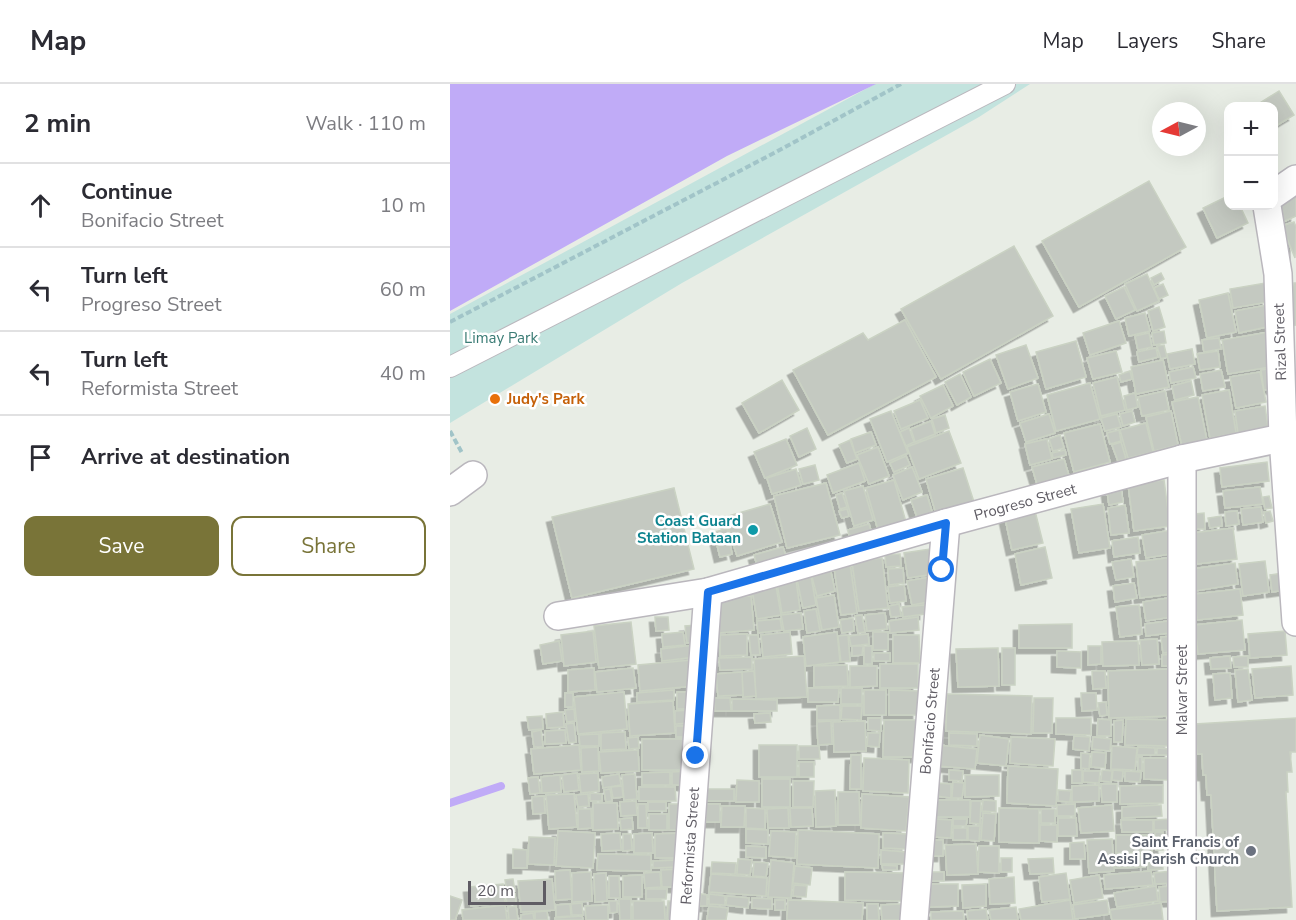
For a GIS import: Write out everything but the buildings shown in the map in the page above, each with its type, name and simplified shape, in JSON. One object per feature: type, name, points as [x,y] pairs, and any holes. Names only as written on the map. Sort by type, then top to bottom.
[{"type":"street","points":[[450,367],[1005,84]]},
{"type":"street","points":[[1278,191],[1296,179]]},
{"type":"street","name":"Rizal Street","points":[[1268,210],[1287,271],[1296,622]]},
{"type":"street","name":"Progreso Street","points":[[558,616],[708,592],[946,523],[1182,459],[1290,436]]},
{"type":"street","name":"Malvar Street","points":[[1182,459],[1182,920]]},
{"type":"street","points":[[450,492],[473,476]]},
{"type":"street","name":"Bonifacio Street","points":[[914,920],[946,523]]},
{"type":"street","name":"Reformista Street","points":[[684,920],[708,592]]},
{"type":"path","points":[[450,322],[777,152],[901,84]]},
{"type":"green space","name":"Limay Park","points":[[875,84],[1030,84],[979,117],[682,283],[450,423],[450,314]]},
{"type":"shaded area","points":[[450,84],[876,84],[727,156],[450,311]]},
{"type":"waterway","points":[[450,803],[501,786]]},
{"type":"place","name":"Judy's Park","points":[[495,399]]},
{"type":"place","name":"Coast Guard Station Bataan","points":[[753,530]]},
{"type":"place","name":"Saint Francis of Assisi Parish Church","points":[[1251,851]]},
{"type":"route","points":[[696,756],[708,592],[946,523],[942,570]]}]
